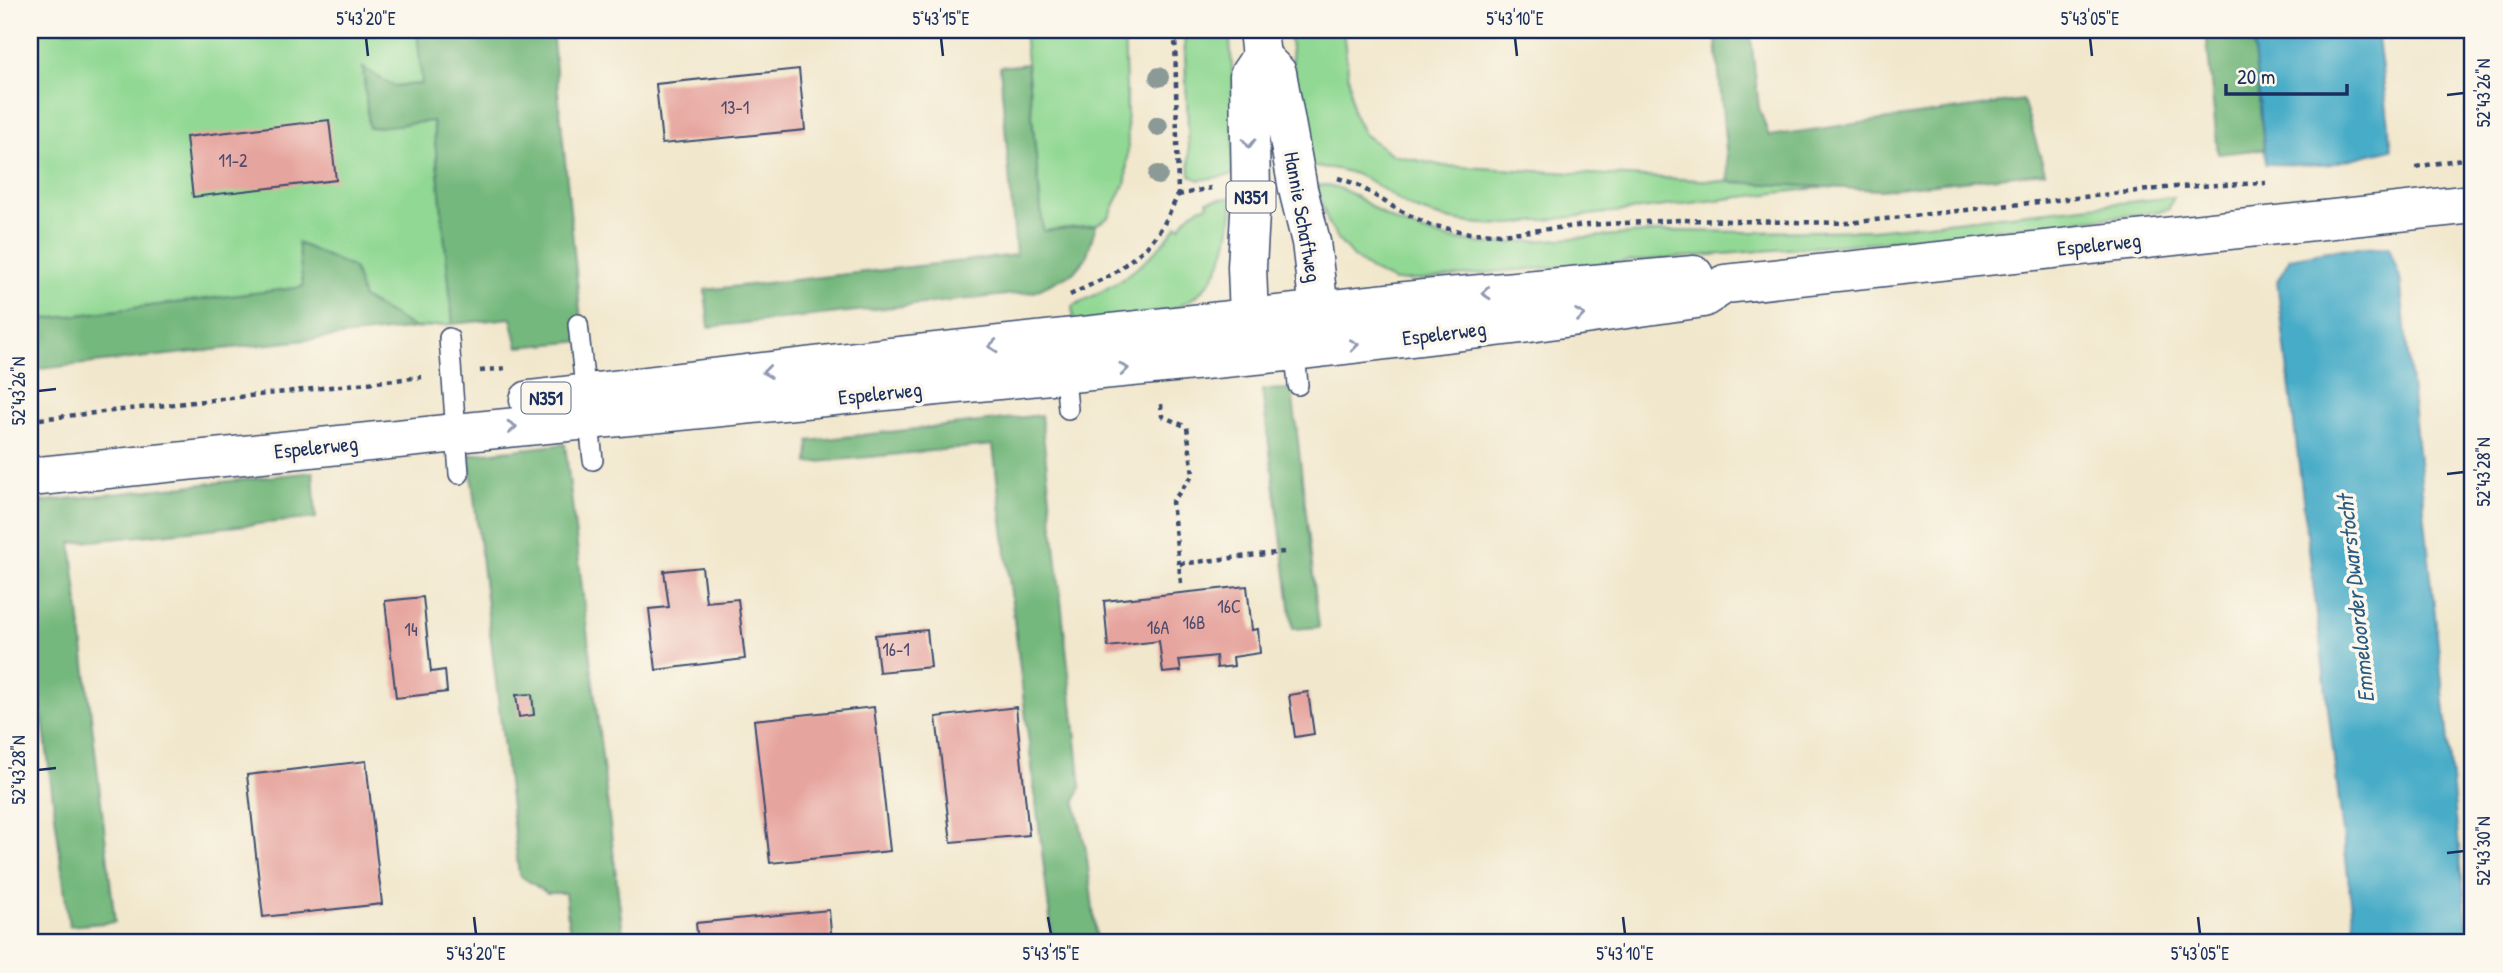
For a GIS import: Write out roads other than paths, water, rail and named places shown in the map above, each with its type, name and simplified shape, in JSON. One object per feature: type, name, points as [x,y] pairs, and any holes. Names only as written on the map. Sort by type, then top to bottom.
[{"type":"main road","name":"Hannie Schaftweg","points":[[1260,43],[1277,73],[1298,189],[1311,242],[1319,310],[1292,369]]},
{"type":"main road","name":"Hannie Schaftweg","points":[[1249,318],[1249,75],[1260,43]]},
{"type":"main road","name":"Espelerweg","points":[[30,456],[456,421],[588,407],[1064,374],[1292,369],[1521,324],[1703,298],[1725,284],[2473,205]]},
{"type":"main road","name":"Espelerweg","points":[[1064,374],[1249,318],[1701,274],[1725,284]]},
{"type":"main road","points":[[1249,318],[1292,369]]},
{"type":"main road","name":"Espelerweg","points":[[30,477],[456,421]]},
{"type":"lane","points":[[578,324],[593,460]]},
{"type":"lane","points":[[449,338],[459,474]]},
{"type":"water","points":[[2252,30],[2377,30],[2392,149],[2326,165],[2266,164]]},
{"type":"water","name":"Emmeloorder Dwarstocht","points":[[2389,247],[2400,278],[2469,943],[2356,943],[2277,281],[2290,258],[2338,249]]}]
